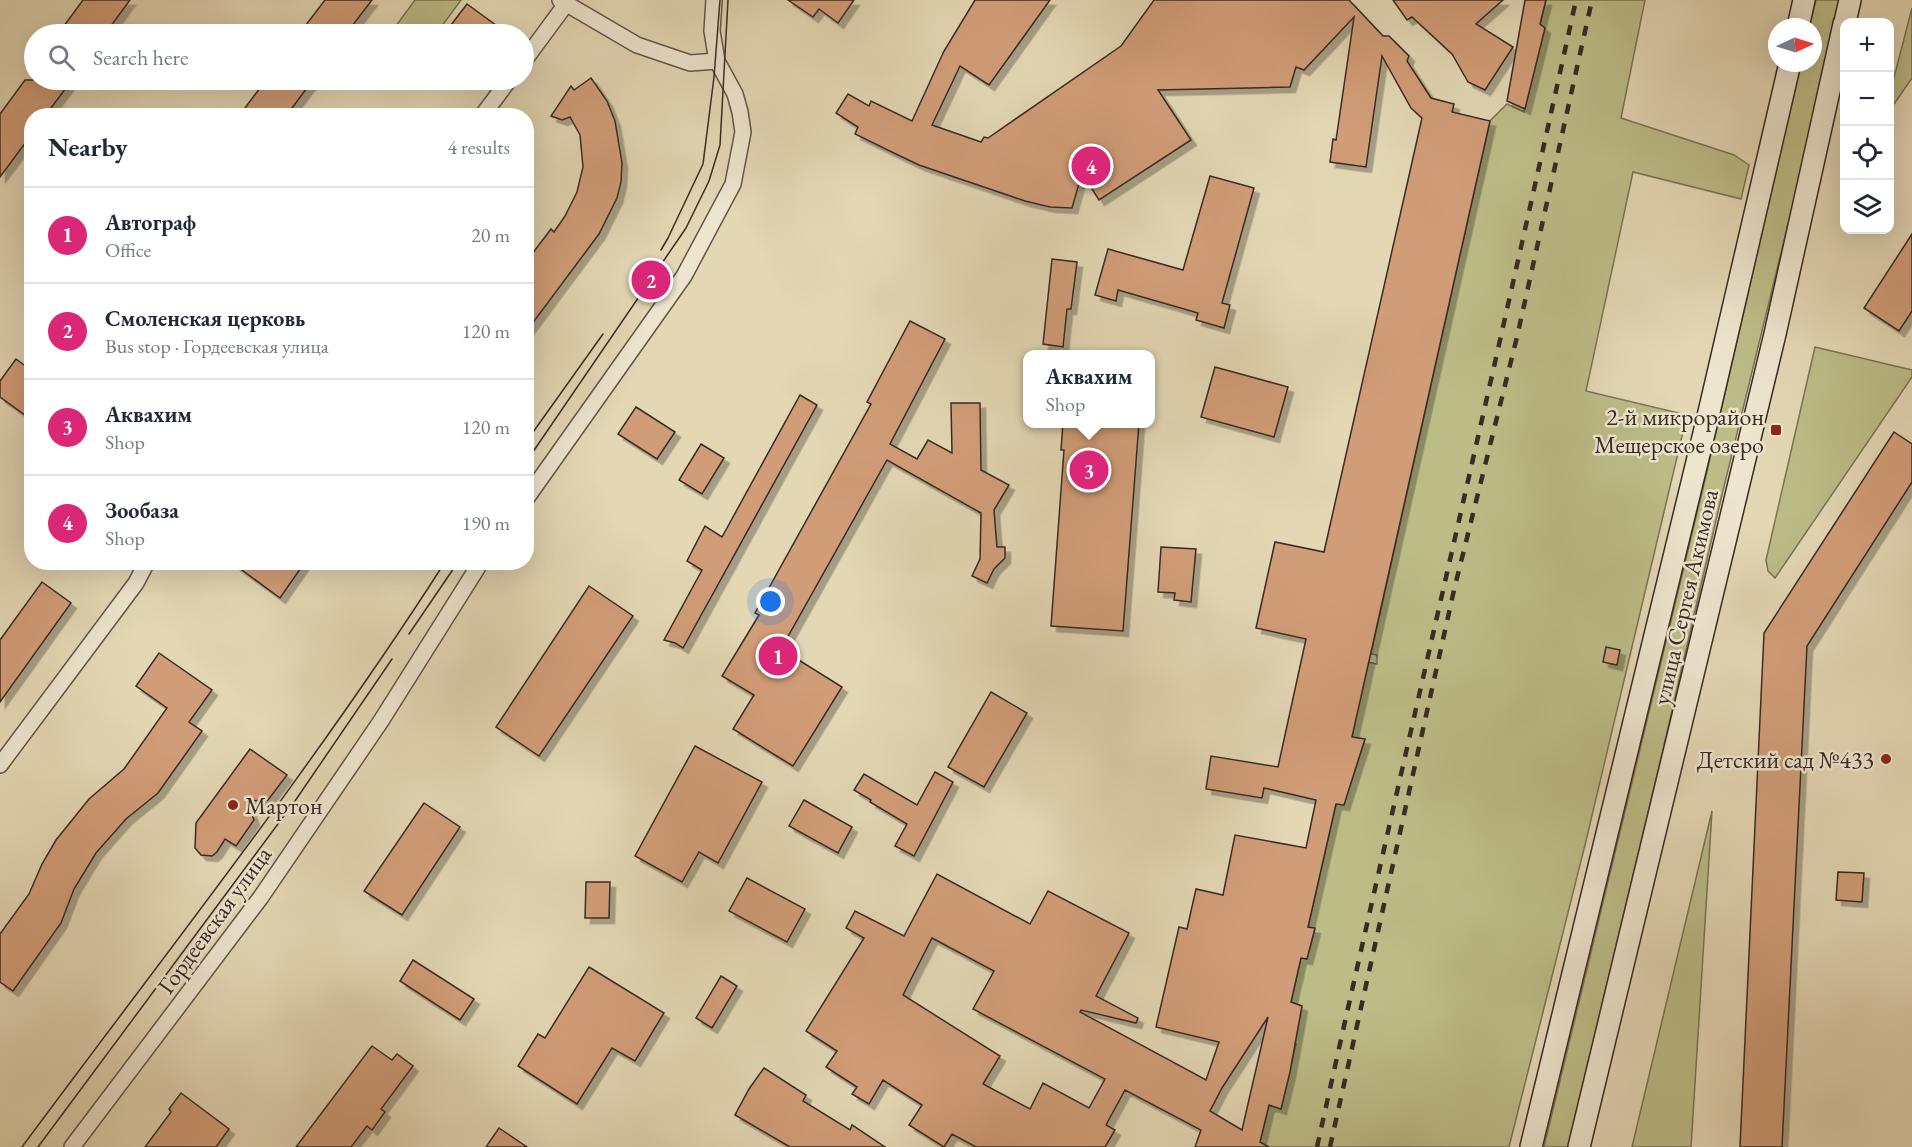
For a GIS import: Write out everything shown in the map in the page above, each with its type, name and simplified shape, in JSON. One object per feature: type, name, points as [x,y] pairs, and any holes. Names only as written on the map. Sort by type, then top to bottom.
[{"type":"main road","points":[[1800,18],[1804,0]]},
{"type":"main road","name":"улица Сергея Акимова","points":[[1846,18],[1850,0]]},
{"type":"main road","name":"улица Сергея Акимова","points":[[1579,1147],[1775,334],[1840,45]]},
{"type":"main road","name":"улица Сергея Акимова","points":[[1531,1147],[1706,425],[1788,72]]},
{"type":"street","points":[[534,488],[684,276],[732,184],[743,132],[735,94],[717,61],[712,31],[714,0]]},
{"type":"street","points":[[534,45],[563,2],[637,45],[690,63],[717,61]]},
{"type":"street","points":[[488,108],[502,90]]},
{"type":"street","points":[[0,765],[136,583],[143,570]]},
{"type":"street","name":"Гордеевская улица","points":[[72,1147],[261,897],[381,721],[476,570]]},
{"type":"green space","points":[[415,0],[461,0],[443,24],[397,24]]},
{"type":"green space","points":[[1546,0],[1645,0],[1621,118],[1734,155],[1749,165],[1741,199],[1633,172],[1586,391],[1687,415],[1585,845],[1509,1147],[1259,1147],[1269,1105],[1281,1109],[1296,1044],[1289,1041],[1298,1024],[1302,1006],[1291,1002],[1301,958],[1307,959],[1315,929],[1308,927],[1336,804],[1344,804],[1365,739],[1352,737],[1367,662],[1377,664],[1377,655],[1371,654],[1490,121],[1507,104],[1524,112],[1544,28],[1540,24]]},
{"type":"green space","points":[[1816,0],[1840,0],[1819,97],[1721,499],[1568,1147],[1544,1147],[1705,480],[1799,72],[1822,72],[1822,18],[1811,18]]},
{"type":"green space","points":[[1912,8],[1912,78],[1894,104],[1894,78]]},
{"type":"green space","points":[[1815,347],[1912,370],[1912,377],[1775,578],[1768,571],[1766,560]]},
{"type":"green space","points":[[1712,811],[1691,1147],[1632,1147]]},
{"type":"building","points":[[83,0],[130,0],[112,24],[65,24]]},
{"type":"building","points":[[325,0],[372,0],[354,24],[307,24]]},
{"type":"building","points":[[788,0],[854,0],[838,23],[819,9],[813,17]]},
{"type":"building","points":[[975,0],[1050,0],[989,85],[960,66],[932,125],[981,142],[984,137],[988,138],[1121,46],[1154,0],[1349,0],[1383,36],[1389,36],[1409,56],[1407,61],[1431,98],[1454,104],[1452,112],[1490,121],[1352,737],[1365,739],[1344,805],[1336,804],[1308,927],[1315,928],[1307,959],[1301,958],[1291,1002],[1302,1006],[1290,1072],[1281,1109],[1269,1105],[1260,1142],[1269,1147],[1195,1147],[1201,1130],[1125,1090],[1106,1125],[1115,1130],[1105,1147],[976,1147],[952,1134],[944,1147],[909,1125],[922,1105],[883,1080],[869,1104],[852,1094],[857,1087],[826,1067],[837,1051],[806,1031],[864,938],[846,928],[855,911],[904,936],[937,874],[1030,924],[1048,891],[1129,933],[1096,996],[1138,1018],[1136,1023],[1081,1010],[1080,1012],[1206,1080],[1219,1042],[1156,1027],[1179,927],[1187,929],[1196,889],[1223,895],[1235,835],[1306,848],[1316,800],[1264,788],[1262,798],[1206,789],[1211,756],[1278,767],[1306,639],[1256,628],[1275,542],[1324,552],[1422,118],[1411,108],[1382,56],[1366,167],[1330,162],[1333,139],[1336,140],[1354,17],[1304,70],[1296,67],[1290,87],[1158,90],[1191,140],[1099,200],[1082,173],[1072,208],[1050,207],[1025,201],[919,165],[855,134],[858,127],[836,113],[848,94],[869,106],[871,101],[912,121],[944,51]],"holes":[[[932,938],[994,971],[973,1009],[1105,1079],[1089,1108],[1043,1083],[1030,1109],[983,1084],[1000,1056],[903,995]],[[1268,1017],[1242,1130],[1210,1111],[1222,1088]]]},
{"type":"building","points":[[1393,0],[1503,0],[1476,24],[1513,47],[1485,90],[1468,82],[1452,54],[1412,17],[1407,20]]},
{"type":"building","points":[[1525,0],[1546,0],[1540,24],[1545,28],[1525,109],[1507,101]]},
{"type":"building","points":[[467,4],[494,24],[452,24]]},
{"type":"building","points":[[591,78],[607,101],[615,121],[622,163],[621,182],[617,198],[599,234],[534,321],[534,251],[551,229],[554,232],[565,216],[577,192],[583,167],[580,135],[570,117],[562,120],[551,116],[571,86],[574,90]]},
{"type":"building","points":[[24,81],[24,90],[64,90],[51,108],[24,108],[24,145],[0,177],[0,114]]},
{"type":"building","points":[[258,90],[306,90],[292,108],[245,108]]},
{"type":"building","points":[[1210,176],[1254,188],[1222,303],[1230,305],[1224,328],[1196,320],[1198,313],[1118,290],[1116,301],[1095,295],[1108,249],[1183,270]]},
{"type":"building","points":[[1912,234],[1912,311],[1899,331],[1864,308]]},
{"type":"building","points":[[1052,259],[1077,262],[1071,309],[1067,309],[1063,347],[1043,344]]},
{"type":"building","points":[[910,321],[945,339],[890,444],[917,459],[928,440],[952,453],[951,403],[980,403],[981,470],[1009,485],[994,510],[997,547],[1005,547],[1005,558],[994,569],[987,583],[972,576],[980,559],[981,513],[887,460],[781,649],[842,687],[793,766],[733,729],[754,695],[722,676],[759,615],[755,613],[871,404],[867,402]]},
{"type":"building","points":[[16,359],[24,365],[24,414],[0,397],[0,381]]},
{"type":"building","points":[[1215,367],[1288,387],[1274,437],[1201,417]]},
{"type":"building","points":[[800,395],[817,405],[683,648],[664,640],[702,570],[687,561],[705,526],[722,537]]},
{"type":"building","points":[[636,407],[675,432],[657,459],[618,434]]},
{"type":"building","points":[[1063,428],[1139,428],[1123,631],[1051,626],[1064,450],[1061,450]]},
{"type":"building","points":[[1894,432],[1912,444],[1912,482],[1807,646],[1782,1147],[1740,1147],[1764,633]]},
{"type":"building","points":[[701,444],[724,458],[702,494],[679,480]]},
{"type":"building","points":[[1161,547],[1196,549],[1191,602],[1174,600],[1175,593],[1158,592]]},
{"type":"building","points":[[242,570],[299,570],[280,598]]},
{"type":"building","points":[[42,582],[71,603],[0,702],[0,640]]},
{"type":"building","points":[[589,586],[633,616],[539,756],[496,727]]},
{"type":"building","points":[[1606,647],[1620,650],[1617,665],[1603,662]]},
{"type":"building","points":[[159,653],[212,690],[189,722],[202,731],[158,793],[126,819],[96,853],[74,889],[61,923],[13,991],[0,982],[0,934],[29,894],[56,840],[89,799],[124,769],[167,708],[136,686]]},
{"type":"building","points":[[991,692],[1027,713],[984,787],[948,767]]},
{"type":"building","points":[[695,746],[762,782],[718,863],[699,852],[682,882],[635,856]]},
{"type":"building","name":"Мартон","points":[[250,749],[287,775],[268,800],[247,801],[254,820],[236,846],[225,839],[212,856],[201,855],[195,848],[196,823]]},
{"type":"building","points":[[935,772],[953,782],[914,856],[895,846],[907,824],[854,790],[864,774],[917,805]]},
{"type":"building","points":[[804,800],[852,827],[838,853],[789,826]]},
{"type":"building","points":[[424,803],[460,827],[402,915],[364,891]]},
{"type":"building","points":[[1838,872],[1864,873],[1862,902],[1836,900]]},
{"type":"building","points":[[747,878],[805,909],[787,942],[729,911]]},
{"type":"building","points":[[586,882],[610,882],[609,918],[585,918]]},
{"type":"building","points":[[413,960],[474,999],[460,1020],[400,981]]},
{"type":"building","points":[[589,967],[664,1013],[635,1061],[612,1048],[577,1104],[518,1066],[538,1034],[545,1038]]},
{"type":"building","points":[[721,976],[737,986],[712,1028],[696,1018]]},
{"type":"building","points":[[372,1046],[392,1060],[397,1054],[413,1066],[381,1109],[385,1112],[372,1130],[367,1126],[351,1147],[296,1147]]},
{"type":"building","points":[[764,1068],[806,1095],[803,1101],[850,1130],[852,1125],[885,1147],[790,1147],[735,1115]]},
{"type":"building","points":[[181,1093],[229,1129],[216,1147],[145,1147],[171,1112],[169,1109]]},
{"type":"building","points":[[499,1128],[527,1147],[486,1147]]},
{"type":"tram line","points":[[661,250],[703,164],[714,77],[720,0]]},
{"type":"tram line","points":[[534,450],[686,228],[709,181],[720,145],[728,0]]},
{"type":"tram line","points":[[534,431],[603,334]]},
{"type":"tram line","points":[[22,1147],[292,785],[440,570]]},
{"type":"tram line","points":[[409,634],[453,570]]},
{"type":"tram line","points":[[38,1147],[295,801],[392,659]]},
{"type":"railway","points":[[1317,1147],[1576,0]]},
{"type":"railway","points":[[1330,1147],[1454,590],[1517,337],[1592,0]]},
{"type":"place","name":"Зообаза","points":[[1091,166]]},
{"type":"place","name":"Смоленская церковь","points":[[651,280]]},
{"type":"place","name":"2-й микрорайон Мещерское озеро","points":[[1776,430]]},
{"type":"place","name":"Аквахим","points":[[1089,470]]},
{"type":"place","name":"Автограф","points":[[778,656]]},
{"type":"place","name":"Детский сад №433","points":[[1886,759]]},
{"type":"place","name":"Мартон","points":[[233,805]]}]
